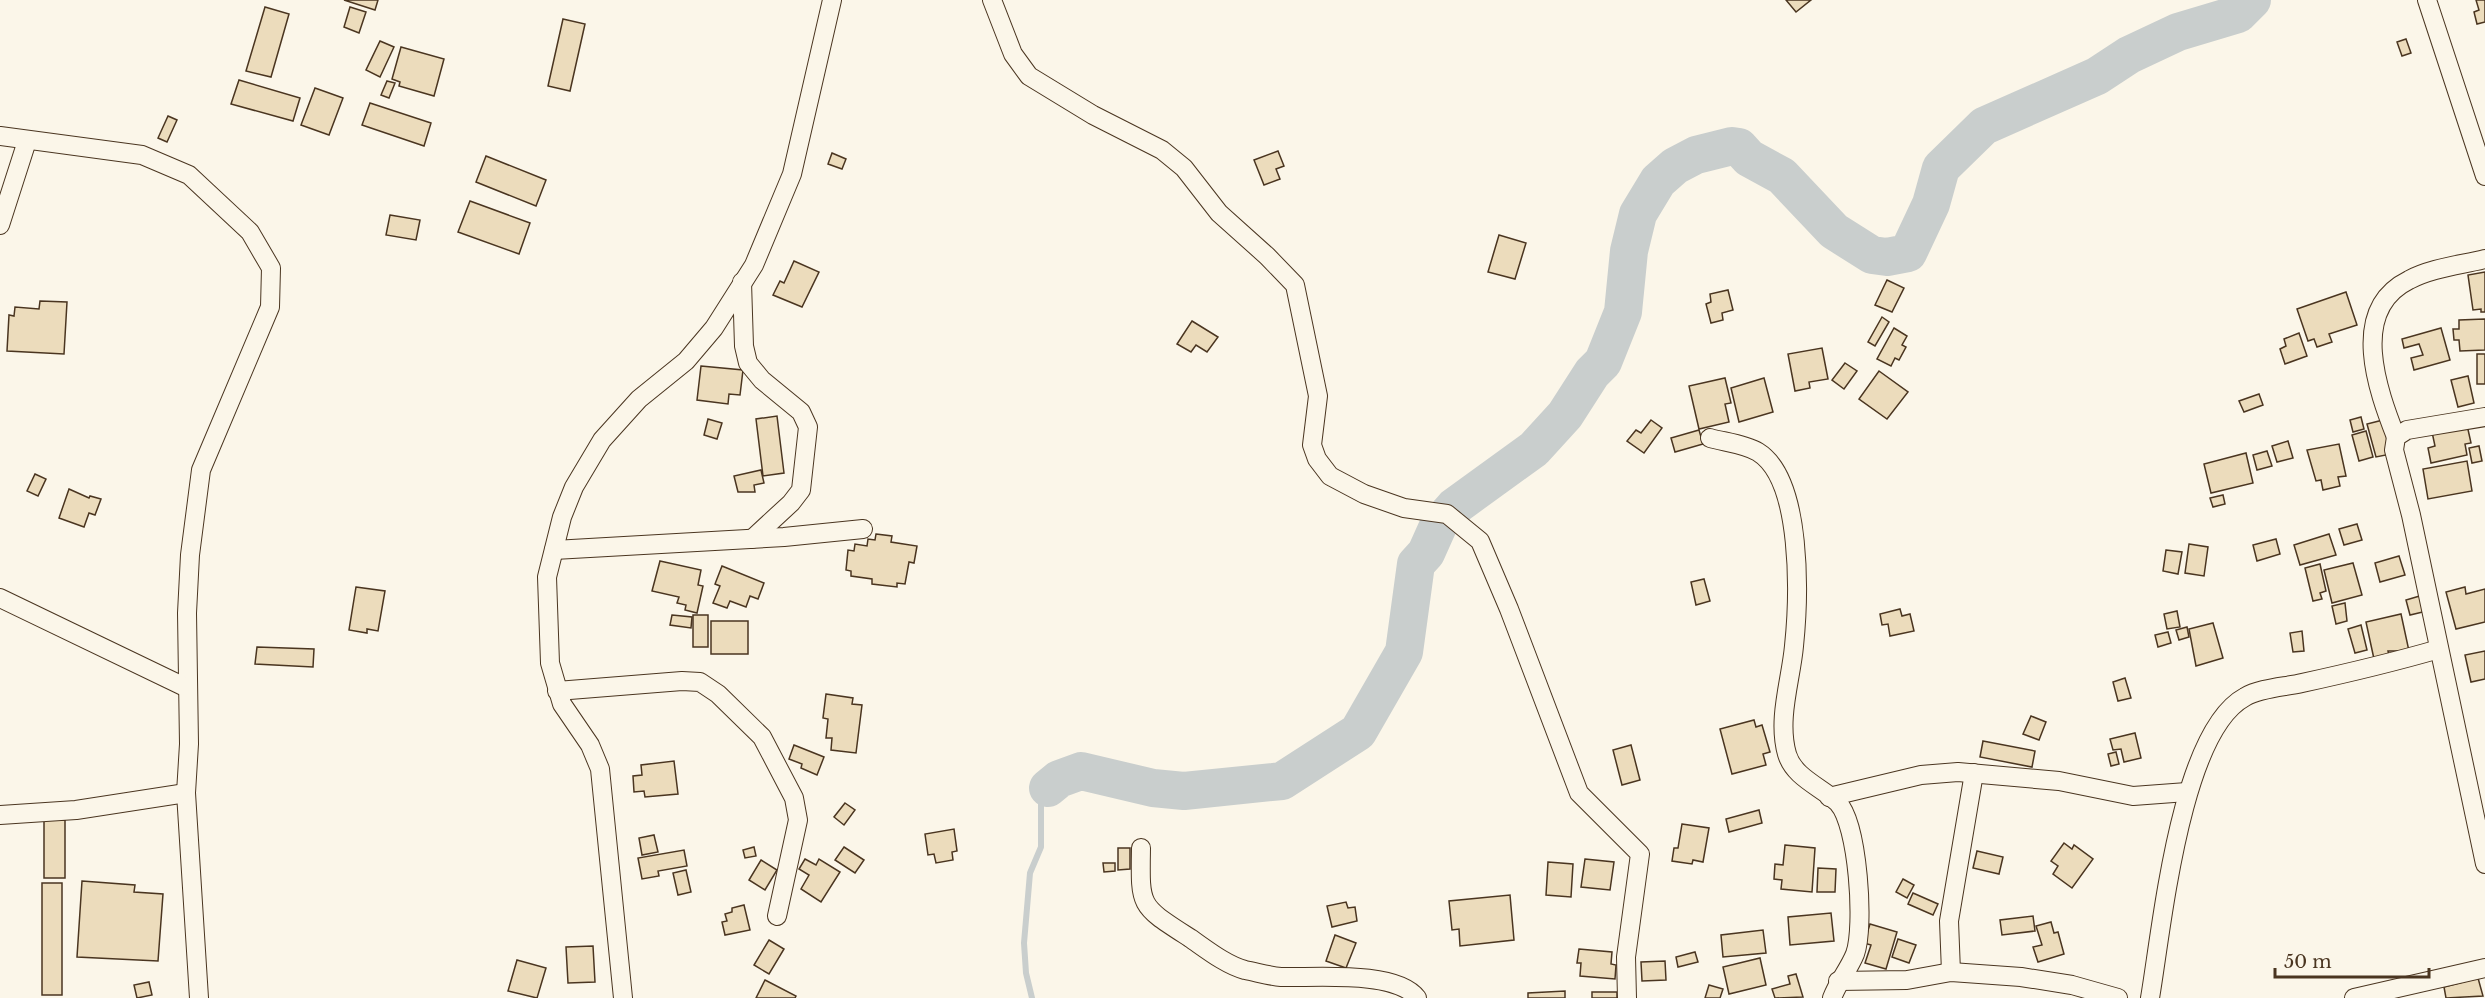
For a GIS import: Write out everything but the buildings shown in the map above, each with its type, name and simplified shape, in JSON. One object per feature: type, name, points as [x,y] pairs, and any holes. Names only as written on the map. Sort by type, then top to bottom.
[{"type":"street","points":[[623,998],[600,770],[590,745],[562,704],[557,691],[550,663],[547,577],[562,517],[574,488],[602,440],[639,399],[686,362],[714,328],[754,265],[792,174],[832,0]]},
{"type":"street","points":[[992,0],[1013,54],[1029,76],[1093,115],[1162,150],[1184,168],[1220,213],[1267,255],[1295,285],[1318,396],[1312,445],[1317,459],[1330,476],[1364,494],[1404,508],[1447,514],[1480,541],[1509,609],[1579,793],[1640,854],[1626,957],[1627,998]]},
{"type":"street","points":[[2427,0],[2485,176]]},
{"type":"street","points":[[0,136],[142,155],[189,175],[250,232],[271,268],[270,307],[201,470],[189,566],[187,688],[189,744],[186,793],[199,998]]},
{"type":"street","points":[[0,225],[27,141]]},
{"type":"street","points":[[2485,260],[2409,279],[2390,294],[2381,309],[2370,340],[2371,355],[2382,401],[2396,438],[2394,450],[2411,515],[2485,864]]},
{"type":"street","points":[[742,282],[744,346],[748,363],[762,380],[801,412],[808,427],[801,490],[791,503],[752,539]]},
{"type":"street","points":[[2396,438],[2407,430],[2485,417]]},
{"type":"street","points":[[1710,438],[1758,452],[1777,473],[1791,513],[1797,554],[1795,645],[1785,712],[1787,753],[1793,768],[1846,814],[1854,845],[1859,886],[1855,953],[1835,990]]},
{"type":"street","points":[[554,550],[752,539],[863,530]]},
{"type":"street","points":[[0,598],[187,688]]},
{"type":"street","points":[[2150,998],[2187,792],[2211,735],[2227,710],[2246,696],[2384,665],[2439,649]]},
{"type":"street","points":[[557,691],[682,681],[700,682],[718,694],[762,737],[794,798],[798,820],[777,916]]},
{"type":"street","points":[[1829,797],[1921,775],[1974,773],[2059,781],[2133,796],[2187,792]]},
{"type":"street","points":[[1951,972],[1949,921],[1974,773]]},
{"type":"street","points":[[0,815],[76,810],[186,793]]},
{"type":"street","points":[[1141,848],[1140,891],[1145,906],[1215,955],[1241,969],[1278,976],[1360,979],[1393,983],[1403,987],[1417,998]]},
{"type":"street","points":[[2354,998],[2485,968]]},
{"type":"street","points":[[1835,990],[1951,972],[2021,977],[2072,985],[2118,998]]},
{"type":"waterway","points":[[1048,788],[1059,779],[1081,771],[1153,788],[1184,791],[1282,781],[1358,732],[1404,652],[1416,564],[1426,553],[1439,524],[1454,507],[1534,449],[1565,415],[1592,373],[1603,362],[1623,312],[1629,251],[1638,214],[1658,181],[1675,166],[1696,155],[1732,146],[1739,147],[1749,158],[1782,176],[1834,231],[1872,255],[1887,257],[1908,253],[1931,204],[1941,168],[1984,126],[2097,76],[2129,55],[2178,32],[2238,14],[2252,0]]},
{"type":"waterway","points":[[1032,998],[1026,973],[1024,943],[1030,873],[1041,847],[1041,802],[1048,788]]}]
